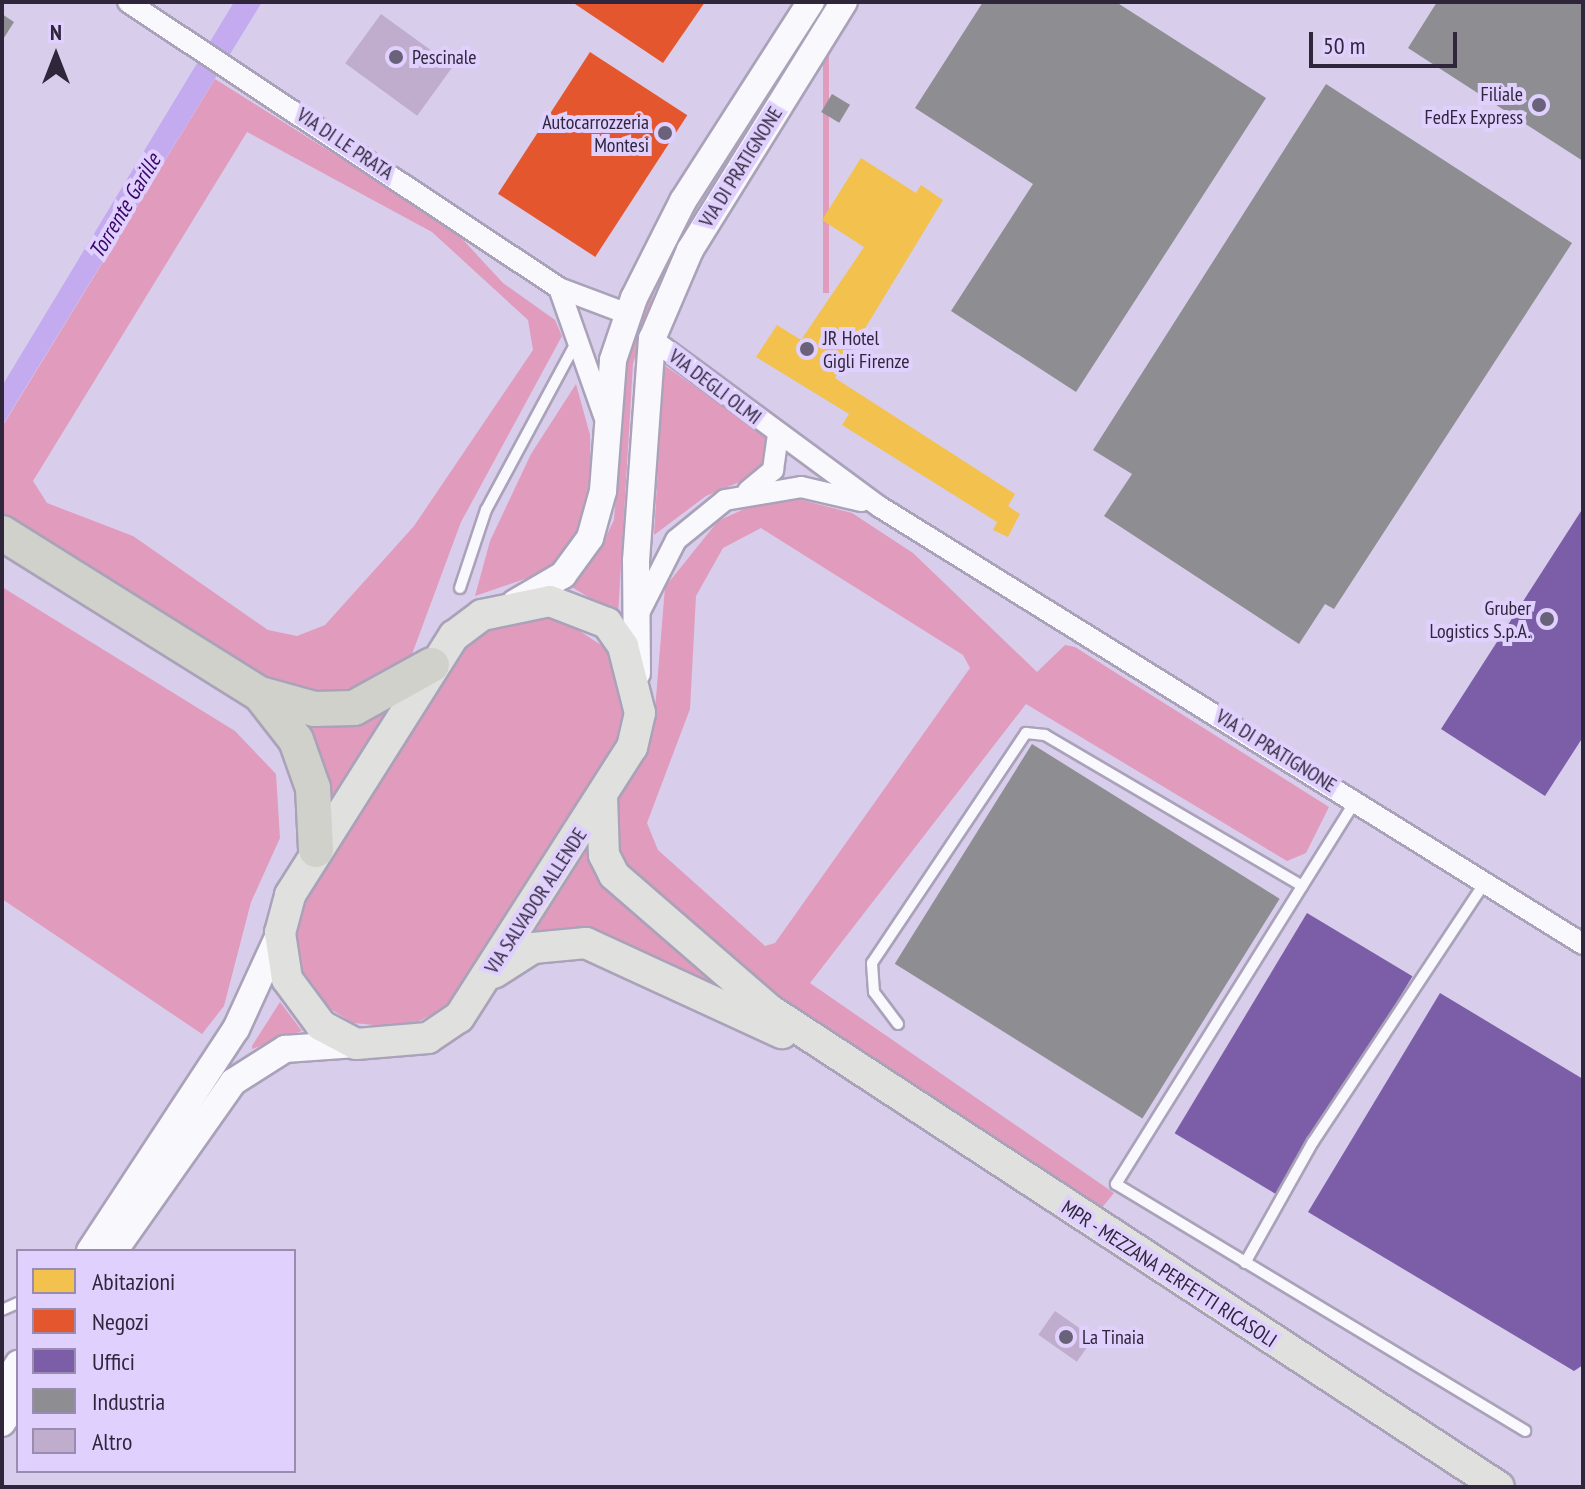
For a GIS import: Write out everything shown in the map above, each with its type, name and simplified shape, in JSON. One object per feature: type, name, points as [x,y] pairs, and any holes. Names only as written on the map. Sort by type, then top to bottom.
[{"type":"highway","points":[[2,533],[260,694],[314,709],[354,708],[432,665]]},
{"type":"highway","points":[[260,694],[296,740],[309,776],[316,850]]},
{"type":"main road","name":"VIA DI PRATIGNONE","points":[[628,314],[683,201],[811,2]]},
{"type":"main road","name":"VIA DI PRATIGNONE","points":[[652,339],[690,250],[844,2]]},
{"type":"main road","points":[[91,1249],[236,1029],[280,933],[290,895],[432,665],[482,615],[513,604],[563,575],[590,538],[613,360],[628,314]]},
{"type":"main road","name":"VIA SALVADOR ALLENDE","points":[[124,1249],[146,1200],[220,1094],[257,1063],[300,1046],[428,1038],[459,1017],[632,747],[638,681],[635,624],[652,339]]},
{"type":"main road","points":[[513,604],[550,601],[607,623],[638,681]]},
{"type":"main road","name":"MPR - MEZZANA PERFETTI RICASOLI","points":[[602,796],[604,855],[614,875],[840,1061],[1499,1487]]},
{"type":"main road","points":[[280,933],[287,979],[302,1006],[356,1044]]},
{"type":"main road","name":"MPR - MEZZANA PERFETTI RICASOLI","points":[[484,982],[533,948],[586,943],[840,1061]]},
{"type":"main road","points":[[2,1389],[16,1367]]},
{"type":"main road","points":[[2,1423],[16,1402]]},
{"type":"street","name":"VIA DI LE PRATA","points":[[128,2],[559,288],[628,314]]},
{"type":"street","points":[[559,288],[580,335],[606,423]]},
{"type":"street","name":"VIA DEGLI OLMI","points":[[652,339],[778,435],[880,507],[1000,581]]},
{"type":"street","name":"VIA DEGLI OLMI","points":[[635,624],[657,565],[676,540],[708,510],[744,493],[773,470],[778,435]]},
{"type":"street","name":"VIA DEGLI OLMI","points":[[744,493],[801,487],[880,507]]},
{"type":"street","name":"VIA DI PRATIGNONE","points":[[1000,581],[1583,944]]},
{"type":"lane","points":[[460,588],[486,510],[580,335]]},
{"type":"lane","points":[[898,1024],[874,992],[872,963],[1026,733],[1045,735],[1302,886]]},
{"type":"lane","points":[[1356,800],[1116,1184],[1525,1431]]},
{"type":"lane","points":[[1245,1263],[1313,1142],[1486,881]]},
{"type":"shaded area","points":[[823,2],[829,2],[829,293],[823,293]]},
{"type":"shaded area","points":[[215,79],[453,229],[503,283],[555,320],[562,336],[461,522],[408,665],[340,697],[276,685],[2,515],[2,427]],"holes":[[[247,132],[432,232],[528,320],[533,350],[414,526],[325,625],[297,636],[268,630],[133,536],[47,503],[33,481]]]},
{"type":"shaded area","points":[[659,275],[633,364],[618,615],[570,586],[598,553],[614,520],[626,363]]},
{"type":"shaded area","points":[[664,365],[770,439],[767,462],[754,476],[706,496],[654,535]]},
{"type":"shaded area","points":[[576,384],[590,435],[591,491],[572,547],[539,574],[475,596],[490,541],[531,454]]},
{"type":"shaded area","points":[[798,499],[852,513],[913,553],[1037,672],[1065,645],[1075,647],[1329,807],[1306,853],[1287,861],[1026,704],[810,983],[1114,1193],[1100,1210],[790,1012],[621,870],[611,812],[653,734],[665,587],[718,521],[757,503]],"holes":[[[761,528],[963,655],[970,668],[775,943],[765,946],[658,850],[647,823],[690,709],[696,596],[723,548]]]},
{"type":"shaded area","points":[[2,587],[235,731],[276,774],[280,838],[251,902],[224,1006],[202,1034],[2,899]]},
{"type":"shaded area","points":[[525,614],[557,616],[607,649],[626,710],[620,738],[446,1007],[406,1028],[353,1023],[324,1005],[302,975],[295,938],[304,902],[464,648],[486,629]]},
{"type":"shaded area","points":[[389,707],[328,803],[292,713]]},
{"type":"shaded area","points":[[593,840],[770,1017],[535,931]]},
{"type":"shaded area","points":[[280,1002],[302,1031],[252,1049],[252,1046]]},
{"type":"water","name":"Torrente Garille","points":[[234,2],[262,2],[2,426],[2,386]]},
{"type":"building: Abitazioni","name":"JR Hotel Gigli Firenze","points":[[861,158],[916,193],[921,185],[943,200],[835,378],[1015,494],[1008,506],[1020,514],[1008,537],[993,530],[997,522],[842,425],[849,414],[756,357],[777,325],[801,340],[864,247],[822,220]]},
{"type":"building: Negozi","points":[[572,2],[705,2],[663,63]]},
{"type":"building: Negozi","points":[[590,52],[687,115],[595,257],[498,194]]},
{"type":"building: Uffici","name":"Gruber Logistics S.p.A.","points":[[1583,508],[1583,737],[1545,796],[1441,729]]},
{"type":"building: Uffici","points":[[1307,913],[1412,976],[1280,1197],[1175,1133]]},
{"type":"building: Uffici","points":[[1440,993],[1583,1079],[1583,1365],[1574,1371],[1308,1212]]},
{"type":"building: Industria","points":[[983,2],[1116,2],[1266,98],[1076,392],[951,311],[1033,184],[915,108]]},
{"type":"building: Industria","name":"Filiale FedEx Express","points":[[1437,2],[1583,4],[1583,161],[1408,48]]},
{"type":"building: Industria","points":[[2,14],[14,22],[2,41]]},
{"type":"building: Industria","points":[[1326,84],[1572,243],[1334,609],[1325,604],[1299,644],[1104,516],[1132,474],[1093,450]]},
{"type":"building: Industria","points":[[832,94],[850,105],[839,123],[821,112]]},
{"type":"building: Industria","points":[[1032,744],[1280,899],[1142,1118],[895,964]]},
{"type":"building: Altro","name":"Pescinale","points":[[381,14],[453,66],[417,116],[345,63]]},
{"type":"building: Altro","name":"La Tinaia","points":[[1055,1311],[1094,1338],[1077,1362],[1038,1335]]},
{"type":"place","name":"Pescinale","points":[[396,57]]},
{"type":"place","name":"Filiale FedEx Express","points":[[1539,105]]},
{"type":"place","name":"Autocarrozzeria Montesi","points":[[665,133]]},
{"type":"place","name":"JR Hotel Gigli Firenze","points":[[807,349]]},
{"type":"place","name":"Gruber Logistics S.p.A.","points":[[1547,619]]},
{"type":"place","name":"La Tinaia","points":[[1066,1337]]}]
